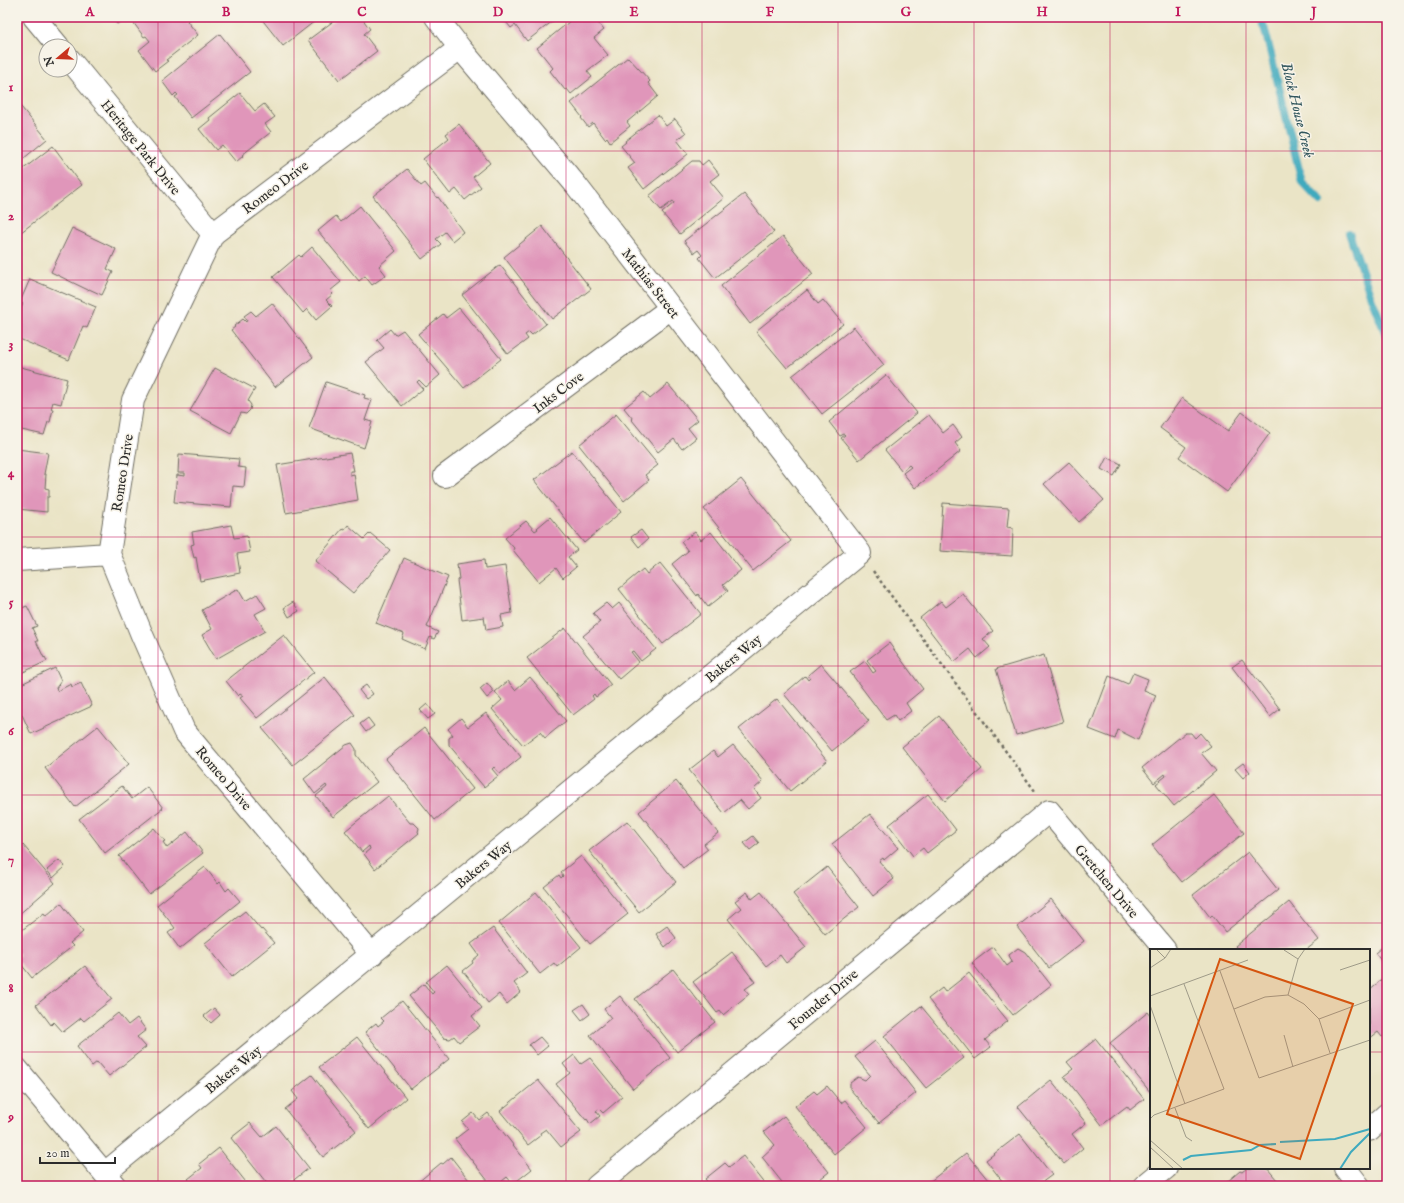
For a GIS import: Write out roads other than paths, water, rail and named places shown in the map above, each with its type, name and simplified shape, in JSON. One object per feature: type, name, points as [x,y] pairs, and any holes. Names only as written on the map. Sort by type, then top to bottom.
[{"type":"street","points":[[34,17],[51,38]]},
{"type":"street","name":"Mathias Street","points":[[436,17],[460,48],[576,186],[860,553]]},
{"type":"street","name":"Romeo Drive","points":[[372,955],[184,731],[142,635],[109,554],[134,400],[213,234],[460,48]]},
{"type":"street","name":"Heritage Park Drive","points":[[78,70],[213,234]]},
{"type":"street","name":"Inks Cove","points":[[445,476],[671,308]]},
{"type":"street","name":"Bakers Way","points":[[110,1180],[372,955],[860,553]]},
{"type":"street","points":[[17,560],[109,554]]},
{"type":"street","name":"Gretchen Drive","points":[[1049,811],[1164,949]]},
{"type":"street","name":"Founder Drive","points":[[597,1186],[1049,811]]},
{"type":"street","points":[[17,1069],[110,1180]]},
{"type":"street","points":[[1370,1129],[1387,1114]]},
{"type":"street","points":[[1144,1186],[1165,1169]]},
{"type":"street","points":[[1345,1169],[1359,1186]]},
{"type":"waterway","name":"Block House Creek","points":[[1260,17],[1265,30],[1302,182],[1321,202]]},
{"type":"waterway","name":"Block House Creek","points":[[1349,233],[1371,297],[1387,337]]}]
